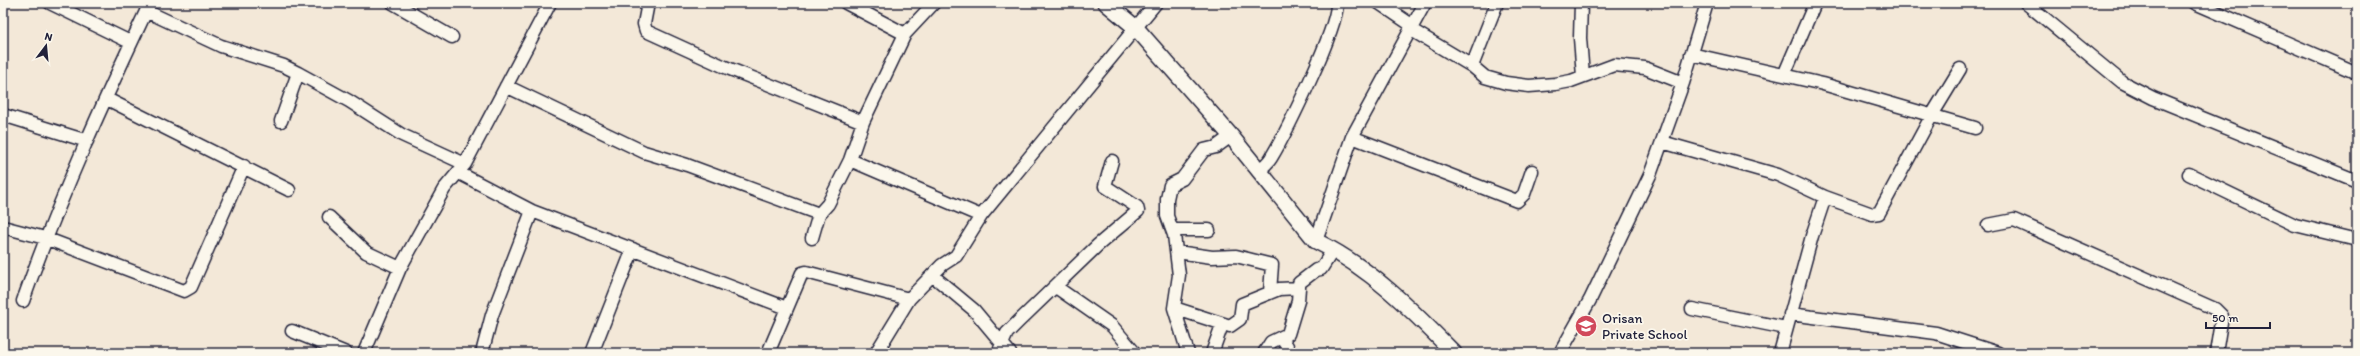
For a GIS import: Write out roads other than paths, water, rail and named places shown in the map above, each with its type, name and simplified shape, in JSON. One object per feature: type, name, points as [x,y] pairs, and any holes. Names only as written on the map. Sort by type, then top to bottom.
[{"type":"main road","points":[[1106,3],[1136,28],[1230,136],[1316,242],[1333,250],[1370,273],[1396,295],[1454,353]]},
{"type":"street","points":[[50,3],[130,42]]},
{"type":"street","points":[[393,3],[452,37]]},
{"type":"street","points":[[364,353],[400,268],[444,189],[462,169],[550,3]]},
{"type":"street","points":[[648,3],[644,24],[646,31],[725,68],[863,122]]},
{"type":"street","points":[[846,3],[905,34]]},
{"type":"street","points":[[812,238],[819,214],[828,204],[850,160],[863,122],[905,34],[934,3]]},
{"type":"street","points":[[876,353],[909,299],[932,275],[956,256],[981,216],[1156,3]]},
{"type":"street","points":[[1258,171],[1270,159],[1295,111],[1329,35],[1337,11],[1337,3]]},
{"type":"street","points":[[1379,3],[1412,28],[1472,66],[1485,76],[1529,86],[1555,84],[1614,65],[1645,68],[1683,83]]},
{"type":"street","points":[[1316,242],[1352,137],[1425,3]]},
{"type":"street","points":[[1472,66],[1497,3]]},
{"type":"street","points":[[1580,3],[1580,38],[1583,76]]},
{"type":"street","points":[[1560,353],[1590,300],[1650,175],[1683,83],[1707,3]]},
{"type":"street","points":[[1784,75],[1815,3]]},
{"type":"street","points":[[2026,3],[2122,82],[2153,98],[2357,181]]},
{"type":"street","points":[[2195,3],[2357,73]]},
{"type":"street","points":[[23,301],[45,238],[107,99],[130,42],[148,7],[221,46],[284,66],[298,73],[349,101],[402,135],[532,211],[787,308]]},
{"type":"street","points":[[1691,54],[1824,84],[1975,128]]},
{"type":"street","points":[[1662,142],[1778,175],[1825,197],[1872,214],[1879,213],[1932,115],[1960,69]]},
{"type":"street","points":[[281,121],[298,73]]},
{"type":"street","points":[[506,86],[644,152],[687,165],[819,214]]},
{"type":"street","points":[[107,99],[244,166],[289,190]]},
{"type":"street","points":[[3,115],[87,141]]},
{"type":"street","points":[[1188,353],[1174,308],[1179,275],[1173,230],[1167,216],[1167,199],[1170,185],[1182,180],[1204,150],[1216,147],[1230,136]]},
{"type":"street","points":[[1352,137],[1517,201],[1524,194],[1532,171]]},
{"type":"street","points":[[850,160],[981,216]]},
{"type":"street","points":[[1000,348],[1019,320],[1056,287],[1098,245],[1138,211],[1137,207],[1105,186],[1112,161]]},
{"type":"street","points":[[3,227],[45,238],[184,291],[191,286],[244,166]]},
{"type":"street","points":[[2189,174],[2295,225],[2357,240]]},
{"type":"street","points":[[1780,353],[1790,314],[1825,197]]},
{"type":"street","points":[[482,353],[492,315],[532,211]]},
{"type":"street","points":[[328,217],[366,252],[400,268]]},
{"type":"street","points":[[1988,225],[2014,220],[2215,309],[2222,316],[2216,353]]},
{"type":"street","points":[[1173,230],[1209,230]]},
{"type":"street","points":[[592,353],[633,249]]},
{"type":"street","points":[[1264,353],[1271,342],[1282,339],[1288,334],[1298,301],[1299,283],[1316,270],[1321,269],[1333,250]]},
{"type":"street","points":[[1177,252],[1212,257],[1236,256],[1267,262],[1272,265],[1270,292]]},
{"type":"street","points":[[768,353],[802,273],[806,272],[909,299]]},
{"type":"street","points":[[932,275],[974,310],[1000,348],[1010,353]]},
{"type":"street","points":[[1056,287],[1112,326],[1135,353]]},
{"type":"street","points":[[1174,308],[1222,325],[1230,326],[1240,319],[1242,304],[1279,288],[1299,288]]},
{"type":"street","points":[[1692,309],[1786,328]]},
{"type":"street","points":[[1790,314],[1936,333],[1998,353]]},
{"type":"street","points":[[1212,353],[1222,325]]},
{"type":"street","points":[[292,331],[346,353]]},
{"type":"street","points":[[1282,339],[1287,346],[1288,353]]},
{"type":"place","name":"Orisan Private School","points":[[1586,326]]}]
